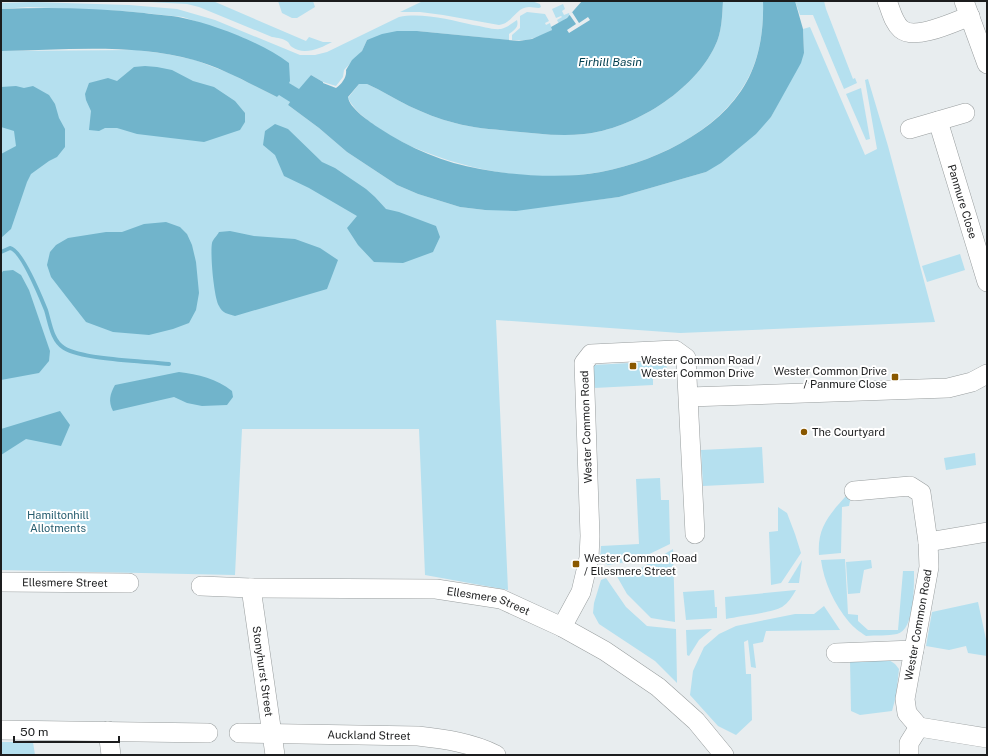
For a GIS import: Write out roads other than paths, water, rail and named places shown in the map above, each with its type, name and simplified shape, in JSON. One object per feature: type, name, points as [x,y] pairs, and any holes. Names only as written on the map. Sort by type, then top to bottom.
[{"type":"street","points":[[887,1],[900,28],[907,32],[916,33],[928,30],[967,8],[987,64]]},
{"type":"street","points":[[910,129],[965,113]]},
{"type":"street","name":"Panmure Close","points":[[938,121],[987,282]]},
{"type":"street","name":"Wester Common Road","points":[[562,627],[581,592],[589,558],[590,536],[584,363],[591,354],[675,350],[686,358],[695,534]]},
{"type":"street","points":[[689,397],[948,388],[972,382],[987,374]]},
{"type":"street","name":"Wester Common Road","points":[[854,491],[910,486],[921,493],[928,542],[929,567],[905,698],[908,713],[919,726]]},
{"type":"street","points":[[928,542],[987,532]]},
{"type":"street","name":"Ellesmere Street","points":[[1,582],[129,583]]},
{"type":"street","name":"Ellesmere Street","points":[[201,586],[436,590],[501,599],[562,627],[605,651],[658,687],[696,720],[724,755]]},
{"type":"street","name":"Stonyhurst Street","points":[[251,588],[275,755]]},
{"type":"street","points":[[836,654],[914,650]]},
{"type":"street","points":[[908,755],[909,743],[919,726],[987,738]]},
{"type":"street","points":[[1,730],[208,733]]},
{"type":"street","points":[[108,731],[111,755]]},
{"type":"street","name":"Auckland Street","points":[[239,733],[418,736],[465,744],[496,755]]},
{"type":"water","name":"Firhill Basin","points":[[582,1],[723,1],[722,18],[715,46],[693,78],[660,105],[641,116],[603,131],[575,135],[556,135],[468,126],[437,118],[409,106],[367,84],[359,84],[348,97],[349,101],[360,114],[375,125],[403,142],[441,159],[480,169],[517,174],[542,176],[579,175],[624,167],[647,159],[691,137],[710,124],[727,108],[747,81],[756,59],[763,24],[763,1],[795,1],[803,29],[804,53],[801,63],[771,117],[756,134],[721,163],[706,172],[619,197],[516,211],[485,210],[460,207],[418,194],[397,185],[347,152],[319,128],[288,105],[290,102],[279,95],[277,97],[205,63],[171,55],[123,49],[1,51],[1,9],[55,8],[126,11],[183,18],[224,30],[266,49],[289,63],[289,83],[299,89],[311,75],[323,83],[336,88],[344,80],[346,70],[352,60],[362,51],[367,40],[382,34],[397,31],[417,31],[519,41],[532,39],[552,30],[551,27],[567,18]]},
{"type":"waterway","points":[[1,252],[10,248],[20,257],[31,275],[46,310],[54,336],[64,348],[73,352],[99,358],[169,364]]},
{"type":"place","name":"Wester Common Road / Wester Common Drive","points":[[633,366]]},
{"type":"place","name":"Wester Common Drive / Panmure Close","points":[[895,377]]},
{"type":"place","name":"The Courtyard","points":[[804,432]]},
{"type":"place","name":"Wester Common Road / Ellesmere Street","points":[[576,564]]},
{"type":"park label","name":"Hamiltonhill Allotments","points":[[58,521]]}]
